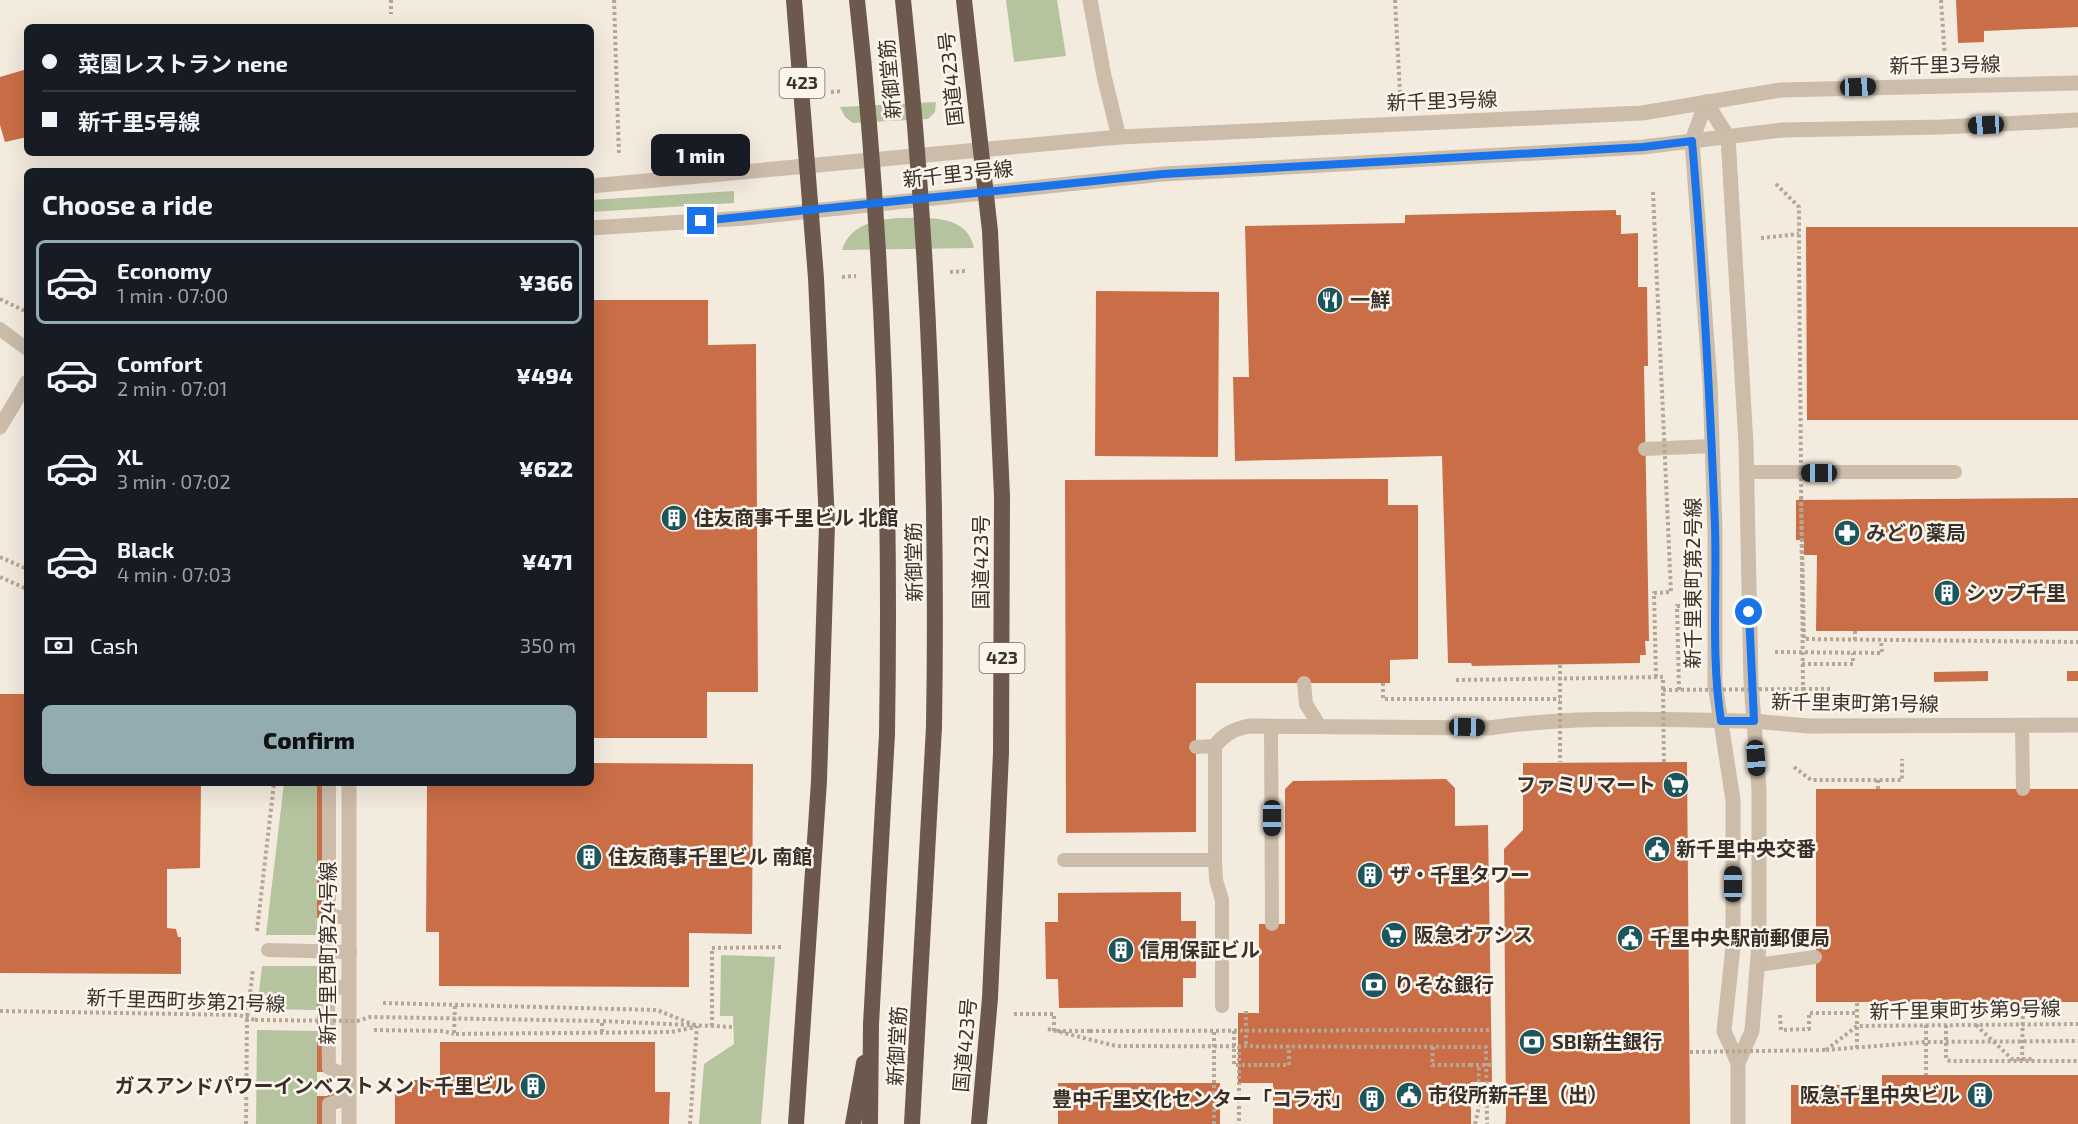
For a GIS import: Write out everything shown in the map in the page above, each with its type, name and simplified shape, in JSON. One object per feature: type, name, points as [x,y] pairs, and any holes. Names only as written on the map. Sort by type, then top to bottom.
[{"type":"highway","name":"423","points":[[794,0],[812,210],[827,524],[819,781],[796,1124]]},
{"type":"highway","name":"新御堂筋","points":[[856,0],[878,259],[888,578],[886,734],[871,1024],[870,1124]]},
{"type":"highway","name":"新御堂筋","points":[[903,0],[921,200],[932,409],[936,573],[934,727],[912,1124]]},
{"type":"highway","name":"国道423号","points":[[964,0],[986,192],[993,282],[1003,573],[1001,753],[993,940],[979,1124]]},
{"type":"highway","points":[[853,1124],[871,1024]]},
{"type":"highway","points":[[917,1066],[920,1124]]},
{"type":"street","points":[[1090,0],[1119,137]]},
{"type":"street","name":"新千里3号線","points":[[594,186],[1119,137],[1642,113],[1780,90],[2078,83]]},
{"type":"street","name":"新千里東町第1号線","points":[[1706,102],[1728,137],[1747,472],[1754,721],[1808,726],[2078,725]]},
{"type":"street","name":"新千里東町第2号線","points":[[1706,102],[1692,141],[1712,446],[1715,684],[1733,800],[1733,947],[1725,1031],[1738,1063],[1738,1124]]},
{"type":"street","name":"新千里3号線","points":[[594,228],[745,218],[1163,174],[1631,148],[1782,130],[1942,127],[2078,120]]},
{"type":"street","points":[[0,428],[24,387]]},
{"type":"street","points":[[1215,746],[1221,738],[1234,729],[1271,726],[1489,728],[1523,723],[1754,721]]},
{"type":"street","name":"新千里東町第2号線","points":[[1738,1063],[1752,1031],[1757,965],[1759,789],[1754,721]]},
{"type":"street","name":"新千里西町第24号線","points":[[349,1124],[350,786]]},
{"type":"lane","points":[[0,329],[24,347]]},
{"type":"lane","points":[[1645,449],[1712,446]]},
{"type":"lane","points":[[1747,472],[1955,472]]},
{"type":"lane","points":[[1304,683],[1305,704],[1319,725]]},
{"type":"lane","points":[[2022,725],[2023,789]]},
{"type":"lane","points":[[1271,726],[1272,924]]},
{"type":"lane","points":[[1196,747],[1215,746],[1215,860],[1216,879],[1222,900],[1222,1006]]},
{"type":"lane","points":[[329,786],[329,915],[349,919]]},
{"type":"lane","points":[[1064,860],[1215,860]]},
{"type":"lane","points":[[268,950],[350,952]]},
{"type":"lane","points":[[1757,965],[1815,957]]},
{"type":"lane","points":[[329,1124],[329,1104],[349,1098]]},
{"type":"path","points":[[391,0],[391,14]]},
{"type":"path","points":[[614,0],[619,156]]},
{"type":"path","points":[[1395,0],[1400,92]]},
{"type":"path","points":[[1941,0],[1946,59]]},
{"type":"path","points":[[1776,184],[1799,207],[1803,689]]},
{"type":"path","points":[[1653,192],[1671,592],[1654,593],[1656,677]]},
{"type":"path","points":[[1761,238],[1799,234]]},
{"type":"path","points":[[0,299],[24,311]]},
{"type":"path","points":[[1793,497],[1803,497],[1804,639],[2078,642]]},
{"type":"path","points":[[0,557],[24,568]]},
{"type":"path","points":[[0,577],[24,589]]},
{"type":"path","points":[[1679,690],[1677,606],[1692,606]]},
{"type":"path","points":[[1855,631],[1855,639]]},
{"type":"path","points":[[1775,652],[1882,653],[1882,641]]},
{"type":"path","points":[[1802,664],[1853,664],[1853,653]]},
{"type":"path","points":[[1560,665],[1560,762]]},
{"type":"path","points":[[1456,680],[1663,677],[1664,762]]},
{"type":"path","points":[[1383,683],[1383,699],[1560,699]]},
{"type":"path","points":[[1664,690],[1831,689]]},
{"type":"path","points":[[1794,767],[1811,780],[1902,780],[1902,759]]},
{"type":"path","points":[[1878,780],[1878,789]]},
{"type":"path","points":[[712,1026],[712,948],[784,947]]},
{"type":"path","points":[[2022,1061],[2023,1002]]},
{"type":"path","points":[[383,1003],[657,1011],[697,1026]]},
{"type":"path","points":[[1857,1003],[1857,1049]]},
{"type":"path","points":[[454,1034],[455,1006]]},
{"type":"path","points":[[1780,1007],[1780,1030],[1809,1029],[1809,1013],[1857,1013]]},
{"type":"path","name":"新千里西町歩第21号線","points":[[0,1011],[239,1015],[255,1020],[357,1022],[369,1017],[658,1022],[697,1026]]},
{"type":"path","points":[[1014,1014],[1054,1014],[1054,1031],[1492,1030]]},
{"type":"path","points":[[602,1022],[602,1032]]},
{"type":"path","name":"新千里東町歩第9号線","points":[[1826,1050],[1857,1026],[2078,1024]]},
{"type":"path","points":[[1926,1025],[1926,1075]]},
{"type":"path","points":[[1946,1025],[1946,1059],[1950,1061],[2078,1060]]},
{"type":"path","points":[[1976,1025],[2012,1059],[2078,1060]]},
{"type":"path","points":[[690,1124],[697,1026]]},
{"type":"path","points":[[371,1030],[444,1031],[454,1034],[593,1034],[671,1032],[697,1026],[734,1028]]},
{"type":"path","points":[[1048,1029],[1116,1046],[1486,1047],[1487,1124]]},
{"type":"path","points":[[1214,1031],[1214,1124]]},
{"type":"path","points":[[1234,1031],[1234,1065],[1289,1065],[1289,1046]]},
{"type":"path","name":"新千里東町歩第9号線","points":[[1690,1052],[1857,1049],[1946,1041],[2078,1042]]},
{"type":"path","points":[[2022,1043],[2078,1042]]},
{"type":"path","points":[[1239,1046],[1239,1124]]},
{"type":"path","points":[[1432,1047],[1432,1065],[1492,1065]]},
{"type":"path","points":[[1475,1124],[1478,1111],[1479,1065]]},
{"type":"green space","points":[[1006,0],[1057,0],[1066,56],[1014,62]]},
{"type":"green space","points":[[936,102],[935,112],[928,119],[853,123],[845,117],[840,107]]},
{"type":"green space","points":[[734,191],[734,203],[594,212],[594,200]]},
{"type":"green space","points":[[897,218],[932,218],[954,223],[970,237],[974,248],[842,250],[857,229],[872,222]]},
{"type":"green space","points":[[284,786],[317,786],[317,935],[266,935]]},
{"type":"green space","points":[[721,955],[775,957],[761,1124],[699,1124],[704,1064],[734,1044],[733,1016],[720,1016]]},
{"type":"green space","points":[[262,966],[317,966],[317,1010],[257,1009]]},
{"type":"green space","points":[[257,1030],[317,1031],[317,1124],[256,1124]]},
{"type":"building","points":[[1956,0],[2078,0],[2078,27],[1984,31],[1984,42],[1958,43]]},
{"type":"building","points":[[24,70],[24,138],[5,142],[0,125],[0,77]]},
{"type":"building","points":[[1616,210],[1616,215],[1621,215],[1621,234],[1638,233],[1638,287],[1647,287],[1648,366],[1644,366],[1649,641],[1645,641],[1646,655],[1640,655],[1640,663],[1472,666],[1471,663],[1448,663],[1442,456],[1235,461],[1233,377],[1249,377],[1245,226],[1405,223],[1405,215]]},
{"type":"building","points":[[1806,227],[2078,227],[2078,420],[1807,420]]},
{"type":"building","points":[[1096,291],[1219,292],[1218,457],[1095,456]]},
{"type":"building","name":"住友商事千里ビル 北館","points":[[594,300],[708,300],[708,345],[756,344],[758,692],[707,692],[707,738],[594,738]]},
{"type":"building","points":[[1388,479],[1388,505],[1418,505],[1418,659],[1390,660],[1390,683],[1196,683],[1196,832],[1066,833],[1065,480]]},
{"type":"building","name":"シップ千里","points":[[2078,498],[2078,631],[1816,631],[1817,555],[1804,555],[1804,540],[1796,540],[1796,500]]},
{"type":"building","points":[[1988,671],[1988,681],[1934,682],[1934,672]]},
{"type":"building","points":[[2067,671],[2078,671],[2078,681],[2067,681]]},
{"type":"building","points":[[0,694],[24,694],[24,786],[201,786],[200,868],[167,869],[167,928],[176,929],[178,937],[181,937],[181,974],[0,973]]},
{"type":"building","points":[[1687,762],[1690,1124],[1506,1124],[1504,849],[1523,830],[1523,763]]},
{"type":"building","name":"住友商事千里ビル 南館","points":[[594,763],[753,764],[752,934],[689,933],[689,987],[439,986],[439,932],[426,932],[427,786],[594,786]]},
{"type":"building","points":[[1446,779],[1455,788],[1455,826],[1488,825],[1492,1082],[1471,1082],[1471,1124],[1273,1124],[1273,1083],[1238,1083],[1238,1013],[1259,1013],[1259,924],[1285,924],[1285,789],[1293,781]]},
{"type":"building","points":[[317,786],[335,786],[329,918],[317,918]]},
{"type":"building","points":[[1816,789],[2078,789],[2078,1002],[1816,1002]]},
{"type":"building","name":"信用保証ビル","points":[[1181,892],[1181,921],[1196,921],[1196,978],[1183,978],[1183,1007],[1059,1008],[1058,979],[1046,979],[1045,922],[1058,922],[1058,893]]},
{"type":"building","points":[[317,986],[327,986],[328,1072],[317,1072]]},
{"type":"building","name":"ガスアンドパワーインベストメント千里ビル","points":[[440,1042],[655,1042],[655,1092],[670,1092],[669,1124],[395,1124],[395,1092],[412,1092],[412,1080],[440,1080]]},
{"type":"building","name":"阪急千里中央ビル","points":[[1882,1075],[2078,1075],[2078,1124],[1791,1124],[1791,1085],[1862,1085],[1862,1105],[1882,1105]]},
{"type":"building","points":[[1058,1083],[1220,1083],[1220,1124],[1058,1124]]},
{"type":"building","points":[[334,1092],[334,1124],[317,1124],[317,1096],[327,1096]]},
{"type":"place","name":"一鮮","points":[[1330,300]]},
{"type":"place","name":"住友商事千里ビル 北館","points":[[674,518]]},
{"type":"place","name":"みどり薬局","points":[[1847,533]]},
{"type":"place","name":"シップ千里","points":[[1947,593]]},
{"type":"place","name":"ファミリマート","points":[[1676,785]]},
{"type":"place","name":"新千里中央交番","points":[[1657,849]]},
{"type":"place","name":"住友商事千里ビル 南館","points":[[589,857]]},
{"type":"place","name":"ザ・千里タワー","points":[[1370,875]]},
{"type":"place","name":"阪急オアシス","points":[[1394,935]]},
{"type":"place","name":"千里中央駅前郵便局","points":[[1630,938]]},
{"type":"place","name":"信用保証ビル","points":[[1121,950]]},
{"type":"place","name":"りそな銀行","points":[[1374,985]]},
{"type":"place","name":"SBI新生銀行","points":[[1532,1042]]},
{"type":"place","name":"ガスアンドパワーインベストメント千里ビル","points":[[533,1086]]},
{"type":"place","name":"市役所新千里（出）","points":[[1409,1095]]},
{"type":"place","name":"阪急千里中央ビル","points":[[1980,1095]]},
{"type":"place","name":"豊中千里文化センター「コラボ」","points":[[1372,1099]]},
{"type":"route","points":[[701,221],[1088,180],[1643,147],[1692,141],[1710,383],[1715,530],[1715,684],[1721,721],[1754,721],[1749,612]]}]
